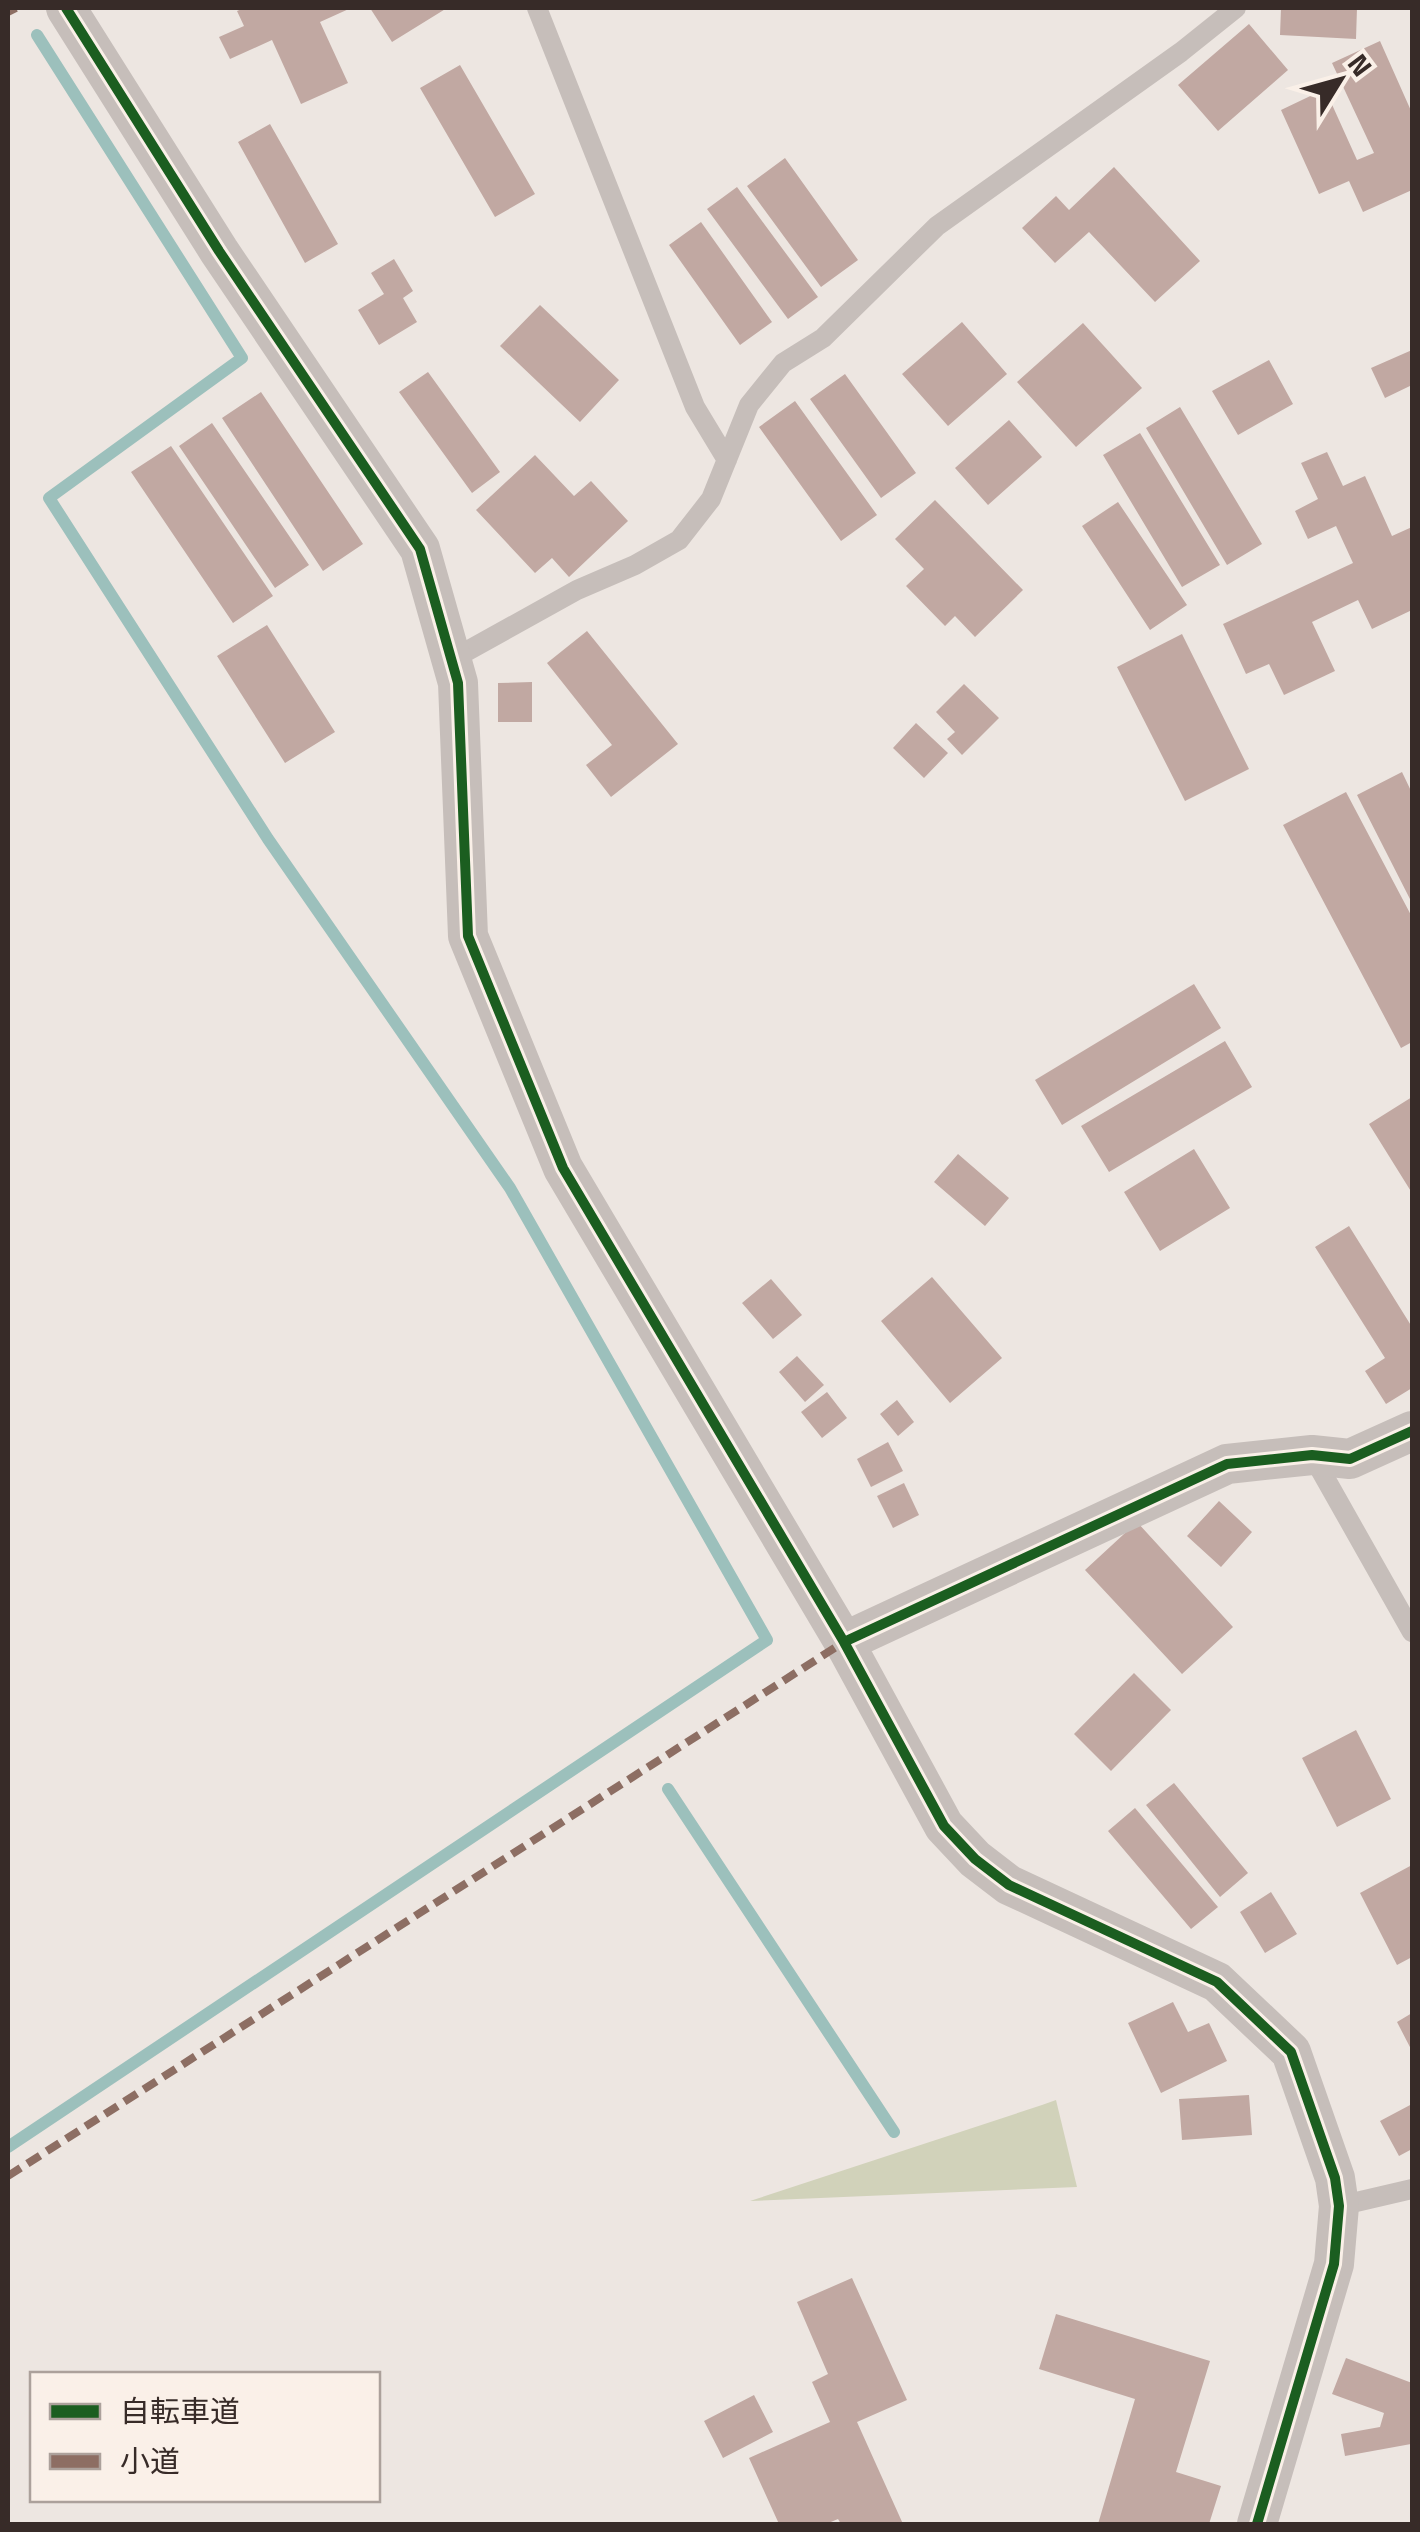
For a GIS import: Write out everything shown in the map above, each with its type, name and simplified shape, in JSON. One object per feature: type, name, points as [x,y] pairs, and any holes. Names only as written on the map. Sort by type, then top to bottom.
[{"type":"street","points":[[66,8],[219,251],[420,549],[458,683],[468,936],[563,1168],[844,1642],[944,1826],[975,1859],[1009,1884],[1217,1982],[1291,2052],[1335,2178],[1338,2206],[1334,2264],[1256,2524]]},
{"type":"street","points":[[844,1642],[1228,1464],[1312,1455],[1350,1459],[1412,1432]]},
{"type":"lane","points":[[536,8],[695,408],[727,460]]},
{"type":"lane","points":[[451,660],[577,590],[635,565],[679,540],[711,499],[749,404],[783,363],[823,338],[936,226],[1181,52],[1236,8]]},
{"type":"lane","points":[[1312,1455],[1412,1632]]},
{"type":"lane","points":[[1338,2206],[1412,2189]]},
{"type":"green space","points":[[1056,2100],[1077,2187],[750,2201],[1042,2105]]},
{"type":"building","points":[[351,8],[320,22],[348,83],[301,104],[272,40],[230,59],[219,37],[244,26],[237,11]]},
{"type":"building","points":[[370,8],[447,8],[392,42]]},
{"type":"building","points":[[1281,8],[1357,8],[1356,39],[1280,35]]},
{"type":"building","points":[[1249,24],[1288,70],[1218,131],[1178,85]]},
{"type":"building","points":[[1380,41],[1412,113],[1412,190],[1363,212],[1349,181],[1319,194],[1281,110],[1325,89],[1357,160],[1374,153],[1332,63]]},
{"type":"building","points":[[460,65],[535,194],[495,217],[420,88]]},
{"type":"building","points":[[270,124],[338,244],[305,263],[238,142]]},
{"type":"building","points":[[785,158],[858,260],[821,287],[747,186]]},
{"type":"building","points":[[1114,167],[1200,261],[1155,302],[1089,232],[1055,263],[1022,228],[1056,196],[1069,210]]},
{"type":"building","points":[[737,187],[818,297],[788,319],[707,209]]},
{"type":"building","points":[[701,222],[772,322],[740,345],[669,245]]},
{"type":"building","points":[[394,259],[413,291],[403,298],[417,322],[379,345],[358,310],[384,294],[371,273]]},
{"type":"building","points":[[540,305],[619,380],[580,422],[500,346]]},
{"type":"building","points":[[962,322],[1007,374],[948,426],[902,374]]},
{"type":"building","points":[[1083,323],[1142,388],[1076,447],[1017,382]]},
{"type":"building","points":[[1412,350],[1412,385],[1385,398],[1371,368]]},
{"type":"building","points":[[1269,360],[1293,404],[1238,435],[1212,391]]},
{"type":"building","points":[[428,372],[500,472],[472,493],[399,392]]},
{"type":"building","points":[[845,374],[916,473],[881,498],[810,399]]},
{"type":"building","points":[[261,392],[363,544],[323,571],[222,418]]},
{"type":"building","points":[[795,401],[877,515],[841,541],[759,427]]},
{"type":"building","points":[[1180,407],[1262,544],[1227,565],[1146,428]]},
{"type":"building","points":[[1009,420],[1042,457],[988,505],[955,468]]},
{"type":"building","points":[[212,423],[309,565],[275,588],[179,446]]},
{"type":"building","points":[[1140,433],[1220,565],[1182,587],[1103,455]]},
{"type":"building","points":[[171,446],[273,596],[233,623],[131,472]]},
{"type":"building","points":[[1327,452],[1343,486],[1365,476],[1392,536],[1412,527],[1412,610],[1372,629],[1358,600],[1312,622],[1335,671],[1284,695],[1269,664],[1246,674],[1223,624],[1353,563],[1336,526],[1308,539],[1295,511],[1318,499],[1301,463]]},
{"type":"building","points":[[535,455],[574,496],[591,481],[628,521],[569,577],[552,558],[535,573],[476,510]]},
{"type":"building","points":[[935,500],[1023,590],[975,637],[955,616],[945,626],[906,586],[924,569],[895,539]]},
{"type":"building","points":[[1118,502],[1187,605],[1150,630],[1082,526]]},
{"type":"building","points":[[267,625],[335,732],[285,763],[217,656]]},
{"type":"building","points":[[587,631],[678,744],[611,797],[586,765],[612,745],[547,663]]},
{"type":"building","points":[[1182,634],[1249,769],[1185,801],[1117,667]]},
{"type":"building","points":[[532,682],[532,722],[498,722],[498,683]]},
{"type":"building","points":[[964,684],[999,718],[962,755],[947,739],[955,732],[936,712]]},
{"type":"building","points":[[916,723],[948,753],[924,778],[893,748]]},
{"type":"building","points":[[1402,772],[1412,793],[1412,903],[1357,795]]},
{"type":"building","points":[[1346,792],[1412,917],[1412,1042],[1401,1048],[1283,825]]},
{"type":"building","points":[[1194,984],[1221,1028],[1062,1125],[1035,1080]]},
{"type":"building","points":[[1225,1041],[1252,1087],[1109,1172],[1081,1126]]},
{"type":"building","points":[[1412,1097],[1412,1193],[1369,1124]]},
{"type":"building","points":[[1194,1149],[1230,1208],[1160,1251],[1124,1192]]},
{"type":"building","points":[[958,1154],[1009,1198],[985,1226],[934,1182]]},
{"type":"building","points":[[1349,1226],[1412,1327],[1412,1388],[1386,1404],[1365,1371],[1385,1358],[1315,1247]]},
{"type":"building","points":[[932,1277],[1002,1358],[950,1403],[881,1321]]},
{"type":"building","points":[[771,1279],[802,1315],[773,1339],[742,1303]]},
{"type":"building","points":[[797,1356],[824,1385],[805,1402],[779,1372]]},
{"type":"building","points":[[827,1392],[847,1418],[822,1438],[801,1412]]},
{"type":"building","points":[[897,1400],[914,1422],[898,1436],[880,1414]]},
{"type":"building","points":[[888,1442],[903,1471],[871,1487],[857,1459]]},
{"type":"building","points":[[904,1483],[919,1515],[893,1528],[877,1496]]},
{"type":"building","points":[[1219,1501],[1252,1532],[1221,1567],[1187,1536]]},
{"type":"building","points":[[1137,1522],[1233,1627],[1182,1674],[1085,1570]]},
{"type":"building","points":[[1134,1673],[1171,1710],[1111,1771],[1074,1734]]},
{"type":"building","points":[[1356,1730],[1391,1799],[1337,1827],[1302,1758]]},
{"type":"building","points":[[1174,1783],[1248,1873],[1220,1897],[1146,1805]]},
{"type":"building","points":[[1135,1808],[1218,1907],[1191,1929],[1108,1831]]},
{"type":"building","points":[[1412,1865],[1412,1957],[1397,1965],[1360,1893]]},
{"type":"building","points":[[1271,1892],[1297,1934],[1265,1953],[1240,1912]]},
{"type":"building","points":[[1173,2002],[1188,2032],[1209,2023],[1227,2061],[1161,2093],[1128,2023]]},
{"type":"building","points":[[1412,2013],[1412,2051],[1397,2022]]},
{"type":"building","points":[[1249,2095],[1252,2135],[1182,2140],[1179,2099]]},
{"type":"building","points":[[1412,2104],[1412,2149],[1399,2156],[1380,2121]]},
{"type":"building","points":[[852,2278],[907,2400],[857,2422],[903,2524],[841,2524],[838,2519],[826,2524],[779,2524],[749,2458],[830,2422],[812,2382],[828,2374],[797,2302]]},
{"type":"building","points":[[1056,2314],[1210,2361],[1176,2472],[1221,2486],[1209,2524],[1098,2524],[1135,2399],[1039,2369]]},
{"type":"building","points":[[1346,2358],[1412,2383],[1411,2444],[1345,2456],[1341,2434],[1380,2427],[1384,2413],[1332,2394]]},
{"type":"building","points":[[754,2395],[773,2432],[723,2458],[704,2421]]},
{"type":"waterway","points":[[8,2147],[767,1640],[510,1188],[268,839],[49,498],[242,358],[37,35]]},
{"type":"waterway","points":[[668,1789],[894,2132]]},
{"type":"marked path","points":[[8,12],[16,8]]},
{"type":"marked path","points":[[8,2176],[844,1642]]},
{"type":"cycle path","points":[[66,8],[219,251],[420,549],[458,683],[468,936],[563,1168],[844,1642],[944,1826],[975,1859],[1009,1885],[1217,1982],[1291,2052],[1335,2178],[1339,2206],[1334,2264],[1257,2524]]},
{"type":"cycle path","points":[[844,1642],[1227,1464],[1312,1455],[1350,1459],[1412,1431]]}]
